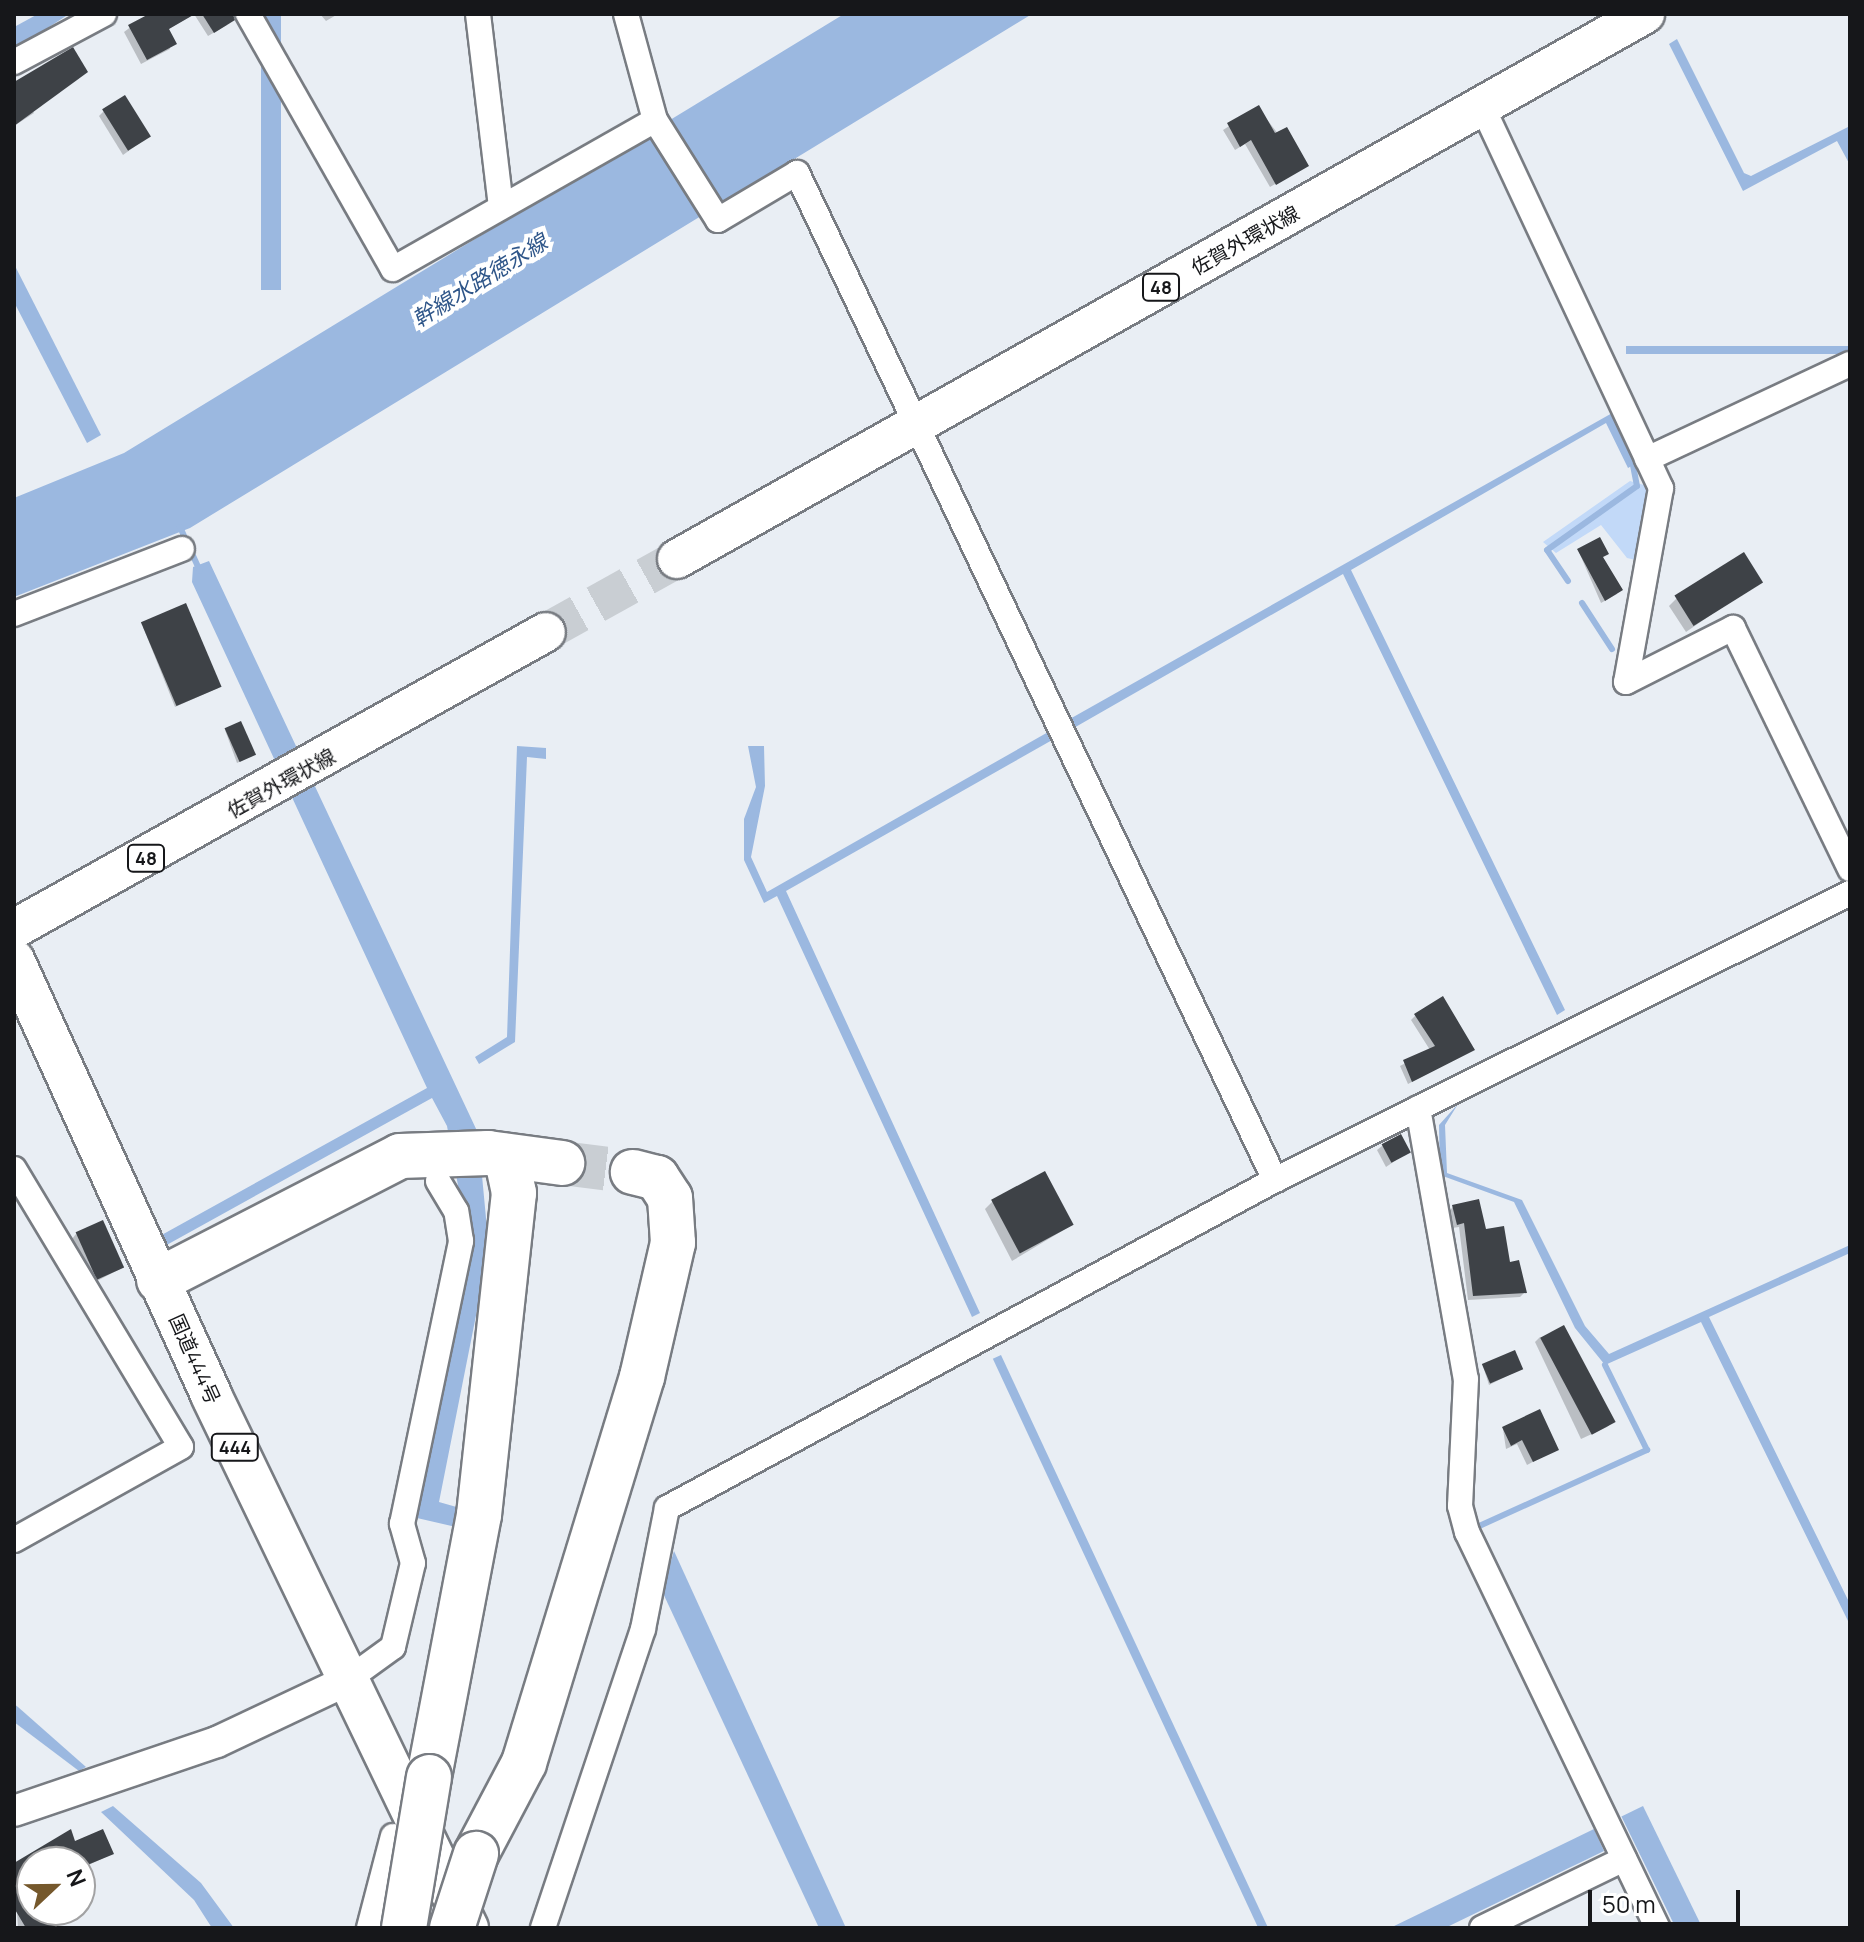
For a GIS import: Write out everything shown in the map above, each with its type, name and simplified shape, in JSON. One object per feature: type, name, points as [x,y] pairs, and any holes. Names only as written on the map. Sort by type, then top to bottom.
[{"type":"highway","name":"国道444号","points":[[14,960],[346,1681],[468,1928]]},
{"type":"highway","points":[[159,1280],[369,1166],[431,1152],[562,1163]]},
{"type":"highway","points":[[404,1928],[479,1515],[514,1193],[506,1156]]},
{"type":"highway","points":[[452,1928],[476,1854],[524,1763],[642,1377],[673,1243],[670,1198],[657,1178],[633,1172]]},
{"type":"main road","name":"佐賀外環状線","points":[[677,559],[1645,14]]},
{"type":"main road","name":"佐賀外環状線","points":[[14,929],[323,760],[546,632]]},
{"type":"street","points":[[248,14],[393,269],[655,120]]},
{"type":"street","points":[[478,14],[501,207]]},
{"type":"street","points":[[626,14],[655,120],[718,220],[797,173],[1275,1180]]},
{"type":"street","points":[[14,62],[96,16]]},
{"type":"street","points":[[1482,106],[1647,459],[1663,504],[1622,672],[1626,682],[1733,628],[1850,869]]},
{"type":"street","points":[[1647,459],[1850,364]]},
{"type":"street","points":[[14,614],[182,549]]},
{"type":"street","points":[[543,1928],[643,1629],[667,1508],[1275,1180],[1850,893]]},
{"type":"street","points":[[1418,1108],[1466,1379],[1460,1506],[1467,1532],[1658,1928]]},
{"type":"street","points":[[14,1169],[181,1447],[14,1540]]},
{"type":"street","points":[[14,1811],[217,1742],[346,1681],[393,1647],[413,1563],[402,1524],[461,1241],[456,1211],[438,1181]]},
{"type":"street","points":[[369,1928],[393,1836]]},
{"type":"street","points":[[1482,1928],[1624,1859]]},
{"type":"shaded area","points":[[1630,481],[1651,487],[1640,561],[1627,558],[1601,525],[1556,553],[1543,542]]},
{"type":"water","points":[[38,14],[69,14],[14,50],[16,26]]},
{"type":"water","points":[[261,14],[281,14],[281,290],[261,290]]},
{"type":"water","name":"幹線水路徳永線","points":[[844,14],[1032,14],[190,528],[14,597],[14,498],[124,453]]},
{"type":"water","points":[[1677,39],[1744,173],[1751,176],[1850,126],[1850,165],[1837,141],[1743,191],[1669,44]]},
{"type":"water","points":[[14,264],[101,435],[87,443],[14,302]]},
{"type":"water","points":[[1626,346],[1850,346],[1850,354],[1626,354]]},
{"type":"water","points":[[1614,412],[1637,463],[1628,468],[1606,423],[1351,570],[1565,1010],[1557,1015],[1343,574],[1072,729],[1068,720]]},
{"type":"water","points":[[209,561],[478,1133],[489,1250],[439,1502],[460,1508],[456,1527],[417,1518],[469,1245],[447,1126],[432,1098],[163,1247],[158,1237],[427,1088],[192,582],[193,567]]},
{"type":"water","points":[[1050,731],[1054,739],[786,891],[980,1313],[972,1317],[777,896],[764,903],[744,860],[744,819],[756,787],[748,746],[764,746],[765,786],[751,857],[767,892]]},
{"type":"water","points":[[517,746],[546,748],[546,759],[527,757],[515,1042],[479,1064],[475,1057],[507,1037]]},
{"type":"water","points":[[1458,1104],[1445,1125],[1447,1173],[1522,1200],[1585,1326],[1609,1354],[1850,1245],[1850,1253],[1709,1317],[1850,1604],[1850,1625],[1701,1322],[1605,1365],[1575,1328],[1514,1202],[1440,1175],[1439,1125]]},
{"type":"water","points":[[1001,1355],[1268,1928],[1258,1928],[993,1359]]},
{"type":"water","points":[[674,1551],[846,1928],[819,1928],[662,1591]]},
{"type":"water","points":[[14,1704],[86,1767],[79,1771],[14,1722]]},
{"type":"water","points":[[113,1806],[201,1883],[234,1928],[212,1928],[194,1900],[101,1812]]},
{"type":"water","points":[[1643,1806],[1703,1928],[1676,1928],[1621,1817]]},
{"type":"water","points":[[1594,1829],[1604,1851],[1445,1928],[1390,1928]]},
{"type":"building","points":[[149,14],[195,14],[169,29],[177,44],[147,60],[128,25]]},
{"type":"building","points":[[202,14],[233,14],[235,20],[214,33]]},
{"type":"building","points":[[73,47],[88,72],[14,126],[14,82]]},
{"type":"building","points":[[125,95],[151,137],[128,151],[102,109]]},
{"type":"building","points":[[1259,105],[1275,133],[1287,127],[1309,166],[1276,185],[1251,140],[1240,147],[1227,123]]},
{"type":"building","points":[[1600,537],[1609,554],[1603,557],[1623,590],[1605,601],[1577,549]]},
{"type":"building","points":[[1744,552],[1763,583],[1694,626],[1674,595]]},
{"type":"building","points":[[186,603],[222,687],[176,706],[141,622]]},
{"type":"building","points":[[241,721],[256,755],[240,762],[225,728]]},
{"type":"building","points":[[1443,996],[1475,1050],[1412,1082],[1403,1060],[1435,1046],[1414,1014]]},
{"type":"building","points":[[1401,1134],[1411,1153],[1391,1163],[1382,1144]]},
{"type":"building","points":[[1045,1171],[1074,1225],[1020,1253],[991,1200]]},
{"type":"building","points":[[1479,1199],[1486,1229],[1504,1226],[1510,1262],[1519,1260],[1527,1293],[1473,1296],[1464,1223],[1457,1225],[1452,1205]]},
{"type":"building","points":[[103,1220],[124,1268],[97,1280],[76,1232]]},
{"type":"building","points":[[1564,1325],[1616,1422],[1592,1435],[1540,1338]]},
{"type":"building","points":[[1515,1350],[1523,1369],[1490,1383],[1482,1364]]},
{"type":"building","points":[[1540,1409],[1559,1450],[1533,1462],[1522,1440],[1511,1446],[1502,1427]]},
{"type":"building","points":[[71,1829],[75,1841],[103,1829],[114,1854],[96,1861],[96,1846],[42,1846]]},
{"type":"building","points":[[16,1862],[16,1911],[14,1908]]},
{"type":"building","points":[[25,1926],[58,1928],[26,1928]]},
{"type":"waterway","points":[[1568,581],[1547,550],[1637,486],[1633,466]]},
{"type":"waterway","points":[[180,527],[200,571]]},
{"type":"waterway","points":[[1582,603],[1612,649]]},
{"type":"waterway","points":[[1477,1527],[1647,1450],[1605,1365]]},
{"type":"tunnel","points":[[546,632],[677,559]]},
{"type":"tunnel","points":[[562,1163],[633,1172]]}]
